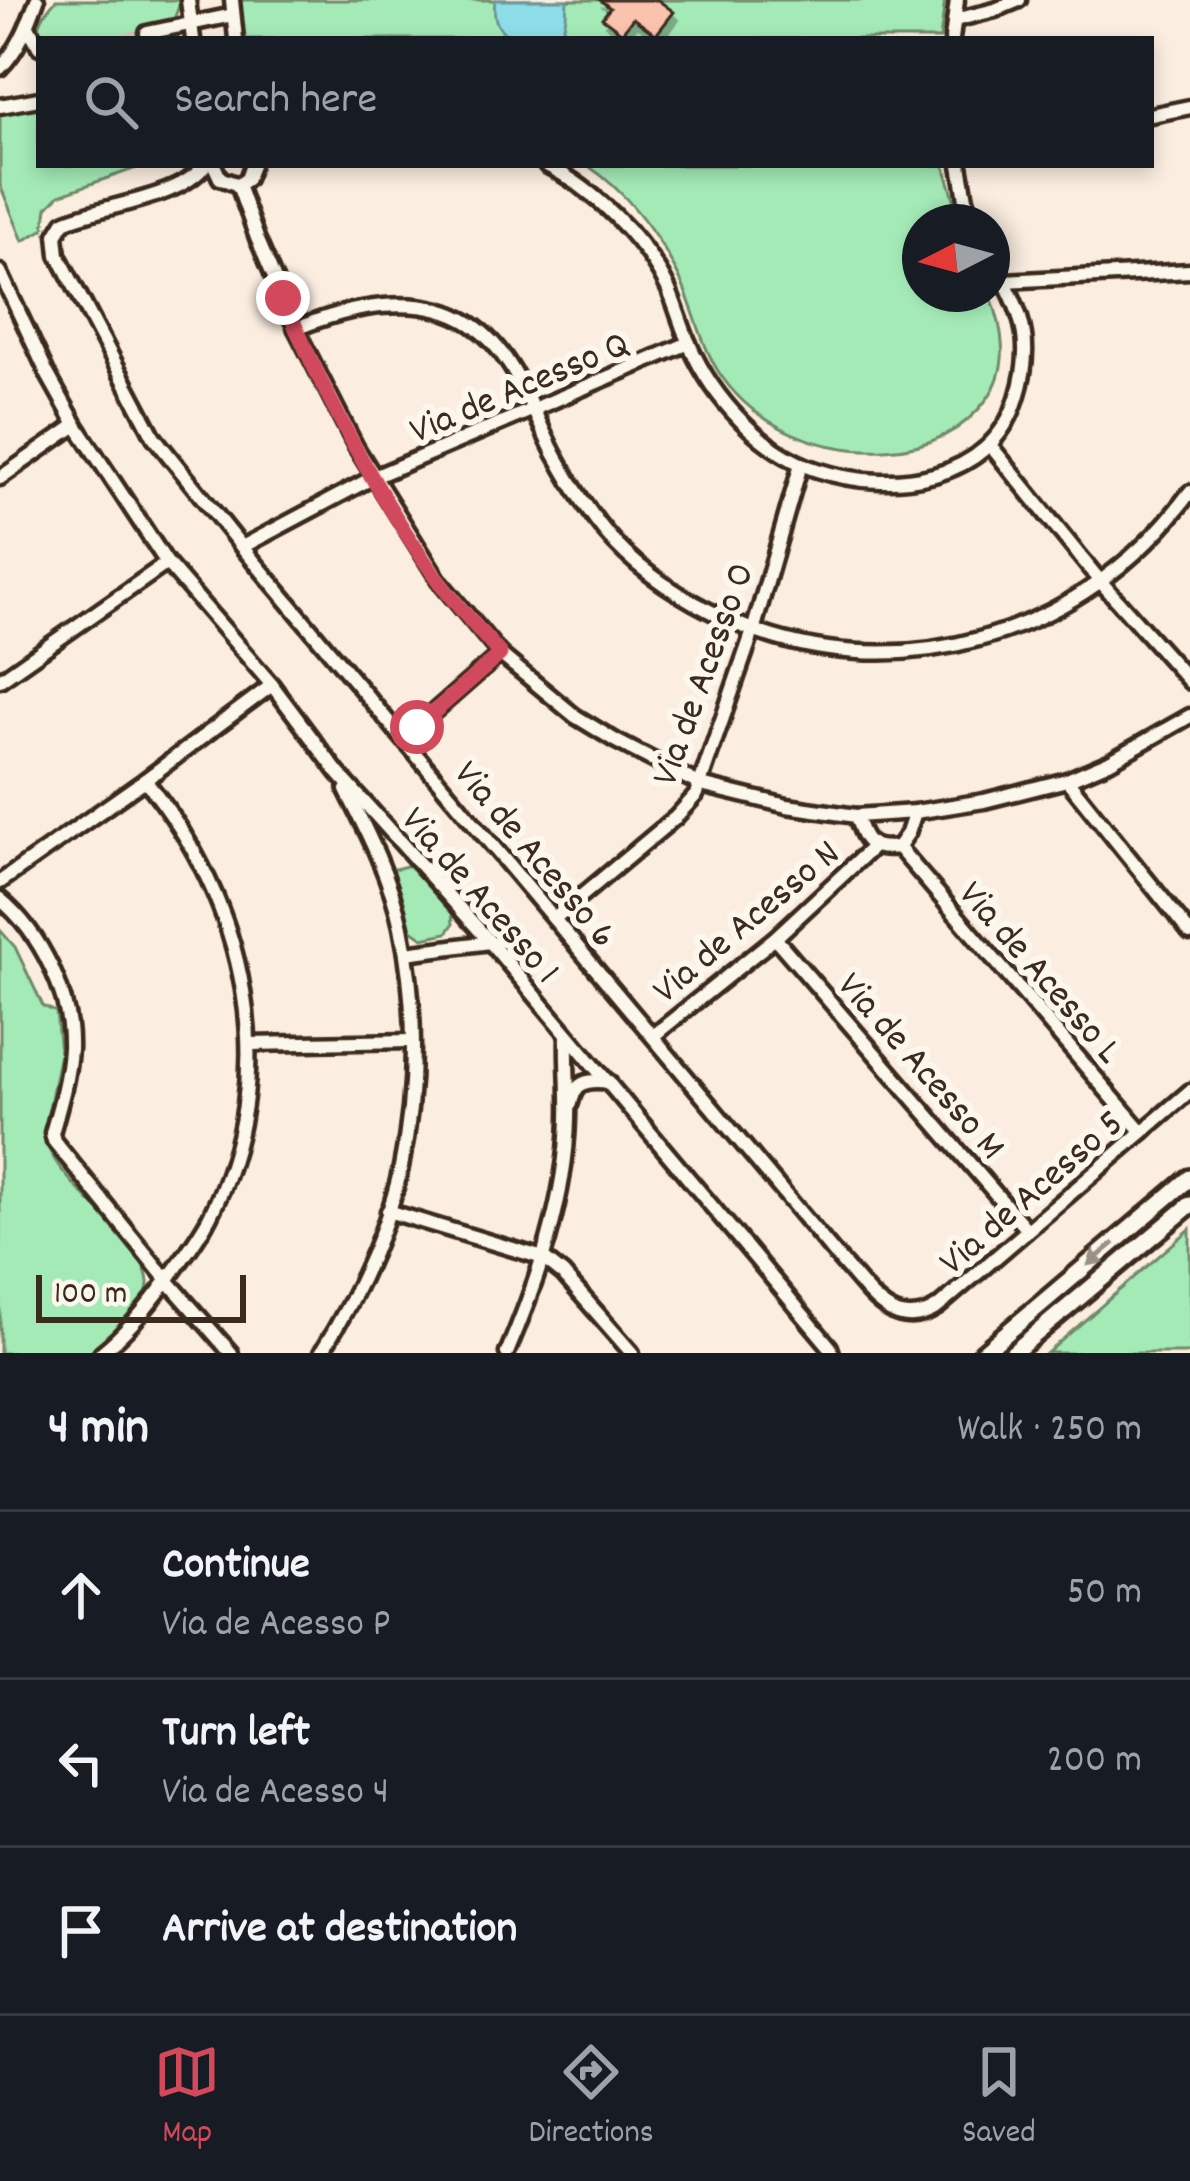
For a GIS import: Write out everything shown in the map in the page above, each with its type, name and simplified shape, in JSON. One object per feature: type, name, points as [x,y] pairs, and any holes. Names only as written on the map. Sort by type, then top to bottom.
[{"type":"street","points":[[0,68],[12,56],[37,0]]},
{"type":"street","points":[[188,0],[192,36]]},
{"type":"street","points":[[953,36],[957,0]]},
{"type":"street","points":[[956,20],[1019,0]]},
{"type":"street","points":[[153,35],[233,7]]},
{"type":"street","points":[[28,26],[36,41]]},
{"type":"street","points":[[0,106],[36,100]]},
{"type":"street","points":[[1154,114],[1190,107]]},
{"type":"street","name":"Via de Acesso 6","points":[[206,168],[175,187],[64,222],[56,235],[58,255],[154,437],[840,1260],[890,1313],[901,1316]]},
{"type":"street","points":[[212,168],[220,178],[238,184],[247,179],[250,168]]},
{"type":"street","points":[[552,168],[599,202],[633,236],[667,286],[689,344],[713,388],[766,441],[819,471],[883,483],[910,481],[962,464],[990,445],[1015,407],[1023,381],[1025,338],[1010,292]]},
{"type":"street","points":[[961,168],[968,204]]},
{"type":"street","points":[[238,184],[296,329],[374,478],[440,582],[500,654],[575,716],[700,784],[787,806],[856,816],[984,801],[1067,780],[1190,716]]},
{"type":"street","points":[[1010,281],[1190,271]]},
{"type":"street","name":"Via de Acesso 1","points":[[0,272],[76,425],[167,563],[272,685],[338,773],[490,942],[832,1353]]},
{"type":"street","points":[[296,329],[379,306],[414,305],[470,322],[495,343],[574,486],[616,544],[701,608],[753,631],[853,653],[948,648],[1035,621],[1100,581],[1157,534],[1190,492]]},
{"type":"street","name":"Via de Acesso Q","points":[[242,547],[374,478],[689,344]]},
{"type":"street","points":[[0,478],[76,425]]},
{"type":"street","points":[[990,445],[1100,581],[1190,682]]},
{"type":"street","name":"Via de Acesso O","points":[[554,919],[692,801],[753,631],[801,464]]},
{"type":"street","points":[[0,680],[167,563]]},
{"type":"street","points":[[404,738],[500,654]]},
{"type":"street","points":[[0,882],[272,685]]},
{"type":"street","points":[[321,1353],[351,1303],[388,1211],[407,1124],[412,1041],[401,922],[375,848],[338,773]]},
{"type":"street","points":[[100,1353],[123,1335],[191,1249],[223,1187],[242,1123],[248,1078],[249,1044],[238,955],[226,919],[193,850],[145,780]]},
{"type":"street","points":[[1067,780],[1190,933]]},
{"type":"street","points":[[856,816],[864,838],[886,849],[898,847],[915,812]]},
{"type":"street","name":"Via de Acesso N","points":[[653,1036],[775,938],[874,846]]},
{"type":"street","name":"Via de Acesso L","points":[[898,847],[1142,1132]]},
{"type":"street","points":[[0,899],[24,922],[40,948],[69,1022],[68,1067],[52,1133],[54,1142],[231,1353]]},
{"type":"street","name":"Via de Acesso M","points":[[775,938],[1027,1230]]},
{"type":"street","points":[[406,953],[490,942]]},
{"type":"street","points":[[567,1035],[568,1122]]},
{"type":"street","points":[[249,1044],[412,1041]]},
{"type":"street","points":[[507,1353],[543,1258],[558,1197],[573,1091],[594,1080],[609,1082]]},
{"type":"street","name":"Via de Acesso 5","points":[[901,1316],[927,1314],[938,1307],[1190,1091]]},
{"type":"street","points":[[983,1353],[1190,1178]]},
{"type":"street","points":[[1013,1353],[1187,1208]]},
{"type":"street","points":[[388,1211],[543,1258],[632,1353]]},
{"type":"green space","points":[[56,0],[180,0],[172,25],[124,36],[40,36],[45,13]]},
{"type":"green space","points":[[238,0],[945,0],[940,36],[244,36]]},
{"type":"green space","points":[[36,106],[36,168],[136,168],[59,195],[47,208],[44,229],[23,241],[0,185],[0,112]]},
{"type":"green space","points":[[591,168],[945,168],[956,204],[902,204],[902,312],[996,312],[1002,360],[995,386],[955,430],[900,449],[837,447],[791,433],[750,407],[718,371],[679,277],[628,201]]},
{"type":"green space","points":[[414,864],[452,911],[453,924],[447,933],[423,938],[409,928],[391,870]]},
{"type":"green space","points":[[0,930],[15,947],[43,1006],[56,1012],[60,1053],[44,1133],[50,1152],[131,1247],[148,1282],[138,1307],[92,1352],[0,1353]]},
{"type":"green space","points":[[1190,1229],[1190,1353],[1047,1353]]},
{"type":"water","points":[[495,0],[567,0],[562,36],[512,36],[498,26]]},
{"type":"building","points":[[600,0],[658,0],[674,12],[656,35],[633,18],[622,33],[602,18],[610,8]]},
{"type":"tunnel","points":[[137,36],[147,33]]},
{"type":"route","points":[[283,298],[378,485],[440,582],[500,654],[417,727]]}]
